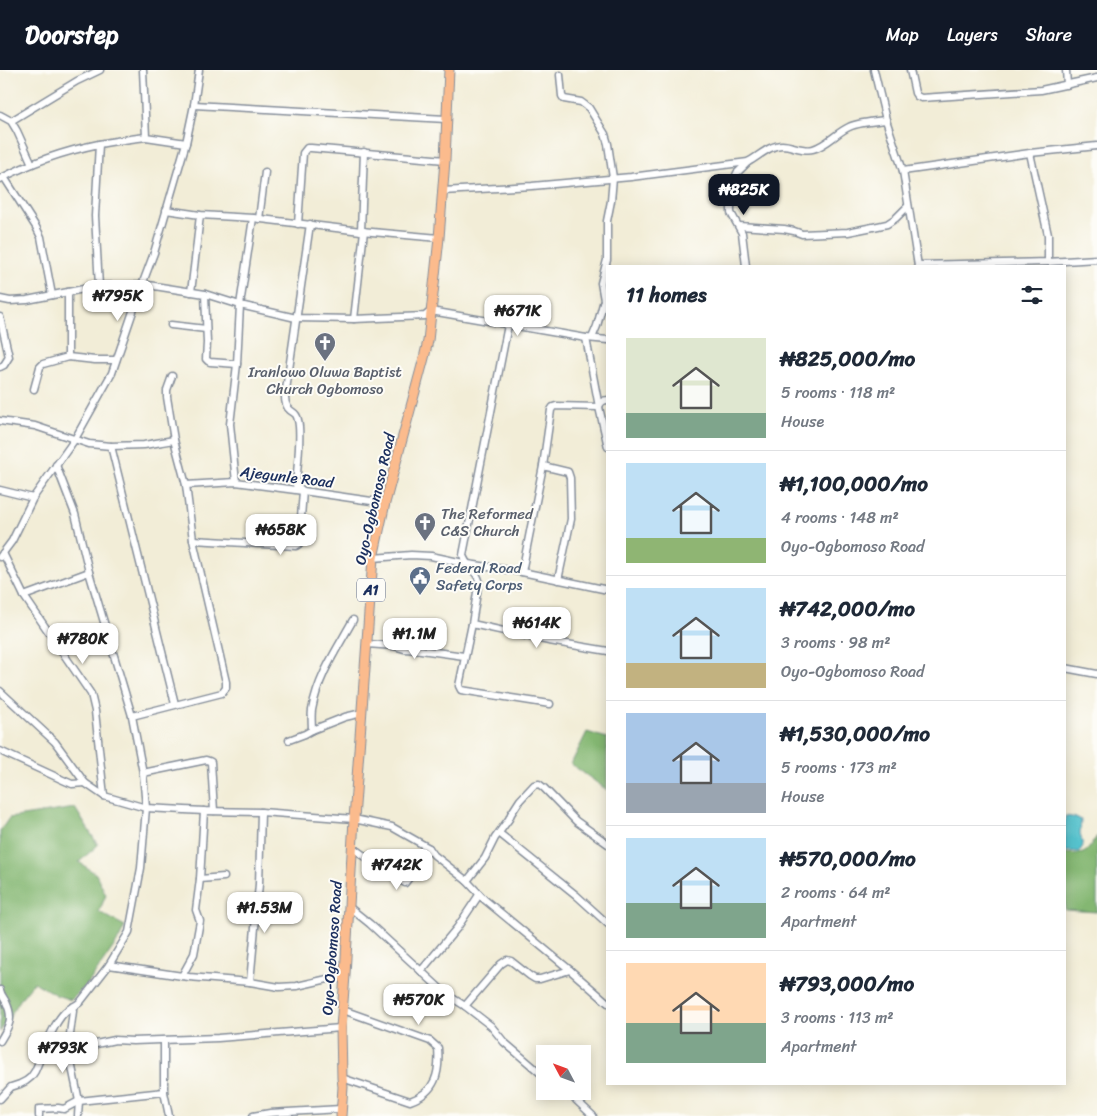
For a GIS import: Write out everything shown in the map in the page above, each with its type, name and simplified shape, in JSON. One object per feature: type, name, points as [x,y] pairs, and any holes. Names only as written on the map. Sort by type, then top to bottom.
[{"type":"highway","name":"Oyo-Ogbomoso Road","points":[[341,1112],[343,1088],[342,1010],[346,975],[352,847],[373,558],[385,503],[428,341],[439,238],[450,70]]},
{"type":"street","points":[[11,121],[77,81],[100,70]]},
{"type":"street","points":[[143,70],[146,137]]},
{"type":"street","points":[[104,796],[95,711],[91,694],[24,596],[2,555],[12,541],[33,498],[75,439],[112,373],[154,253],[186,143],[199,70]]},
{"type":"street","points":[[874,70],[886,120],[902,171],[918,265],[1097,259]]},
{"type":"street","points":[[910,70],[915,93],[921,98],[1041,90],[1097,78]]},
{"type":"street","points":[[1066,70],[1067,85]]},
{"type":"street","points":[[560,75],[564,99],[587,105],[605,134],[613,178],[607,221],[607,260],[601,283],[604,300],[597,326],[589,338],[599,408],[606,438]]},
{"type":"street","points":[[194,105],[446,119]]},
{"type":"street","points":[[0,115],[11,121],[32,164]]},
{"type":"street","points":[[746,265],[742,233],[731,213],[732,187],[737,173],[748,162],[769,149],[780,145],[811,150],[832,140],[852,125],[886,120]]},
{"type":"street","points":[[52,295],[41,237],[2,178],[32,164],[99,144],[146,137],[186,143]]},
{"type":"street","points":[[99,144],[94,216],[99,286]]},
{"type":"street","points":[[902,171],[1097,146]]},
{"type":"street","points":[[298,224],[303,153],[307,148],[445,160]]},
{"type":"street","points":[[354,319],[364,231],[361,231],[364,152]]},
{"type":"street","points":[[1030,154],[1048,235],[1048,262]]},
{"type":"street","points":[[442,191],[532,186],[748,162]]},
{"type":"street","points":[[236,482],[230,424],[240,305],[264,172]]},
{"type":"street","points":[[739,226],[794,230],[802,234],[848,232],[887,224],[908,206]]},
{"type":"street","points":[[166,210],[200,215],[256,218],[361,231],[439,238]]},
{"type":"street","points":[[191,292],[200,215]]},
{"type":"street","points":[[193,540],[296,546],[299,544],[303,490],[296,485],[300,431],[295,413],[289,409],[284,397],[310,224]]},
{"type":"street","points":[[0,299],[10,301],[27,300],[99,286],[148,285],[205,294],[240,305],[296,318],[354,319],[425,316],[431,311],[606,340]]},
{"type":"street","points":[[68,292],[68,357]]},
{"type":"street","points":[[205,294],[206,359],[208,362],[236,364]]},
{"type":"street","points":[[0,317],[9,358],[0,367]]},
{"type":"street","points":[[171,325],[206,329]]},
{"type":"street","points":[[508,325],[463,555],[464,560],[477,574],[479,580],[459,686],[460,690],[550,704]]},
{"type":"street","points":[[34,389],[40,366],[43,364],[68,357],[116,360]]},
{"type":"street","points":[[132,716],[222,692],[226,688],[193,540],[186,485],[174,440],[166,397],[166,390],[172,376]]},
{"type":"street","points":[[599,408],[601,402],[606,400]]},
{"type":"street","points":[[522,572],[543,466],[551,410],[553,406],[599,408]]},
{"type":"street","points":[[0,421],[35,426],[88,444],[111,446],[144,445],[174,440]]},
{"type":"street","points":[[111,446],[175,704]]},
{"type":"street","points":[[0,1099],[11,1087],[31,1077],[54,1028],[66,1011],[81,1001],[108,965],[129,932],[142,868],[146,808],[132,716],[74,514],[56,465]]},
{"type":"street","points":[[543,466],[568,472],[570,478],[571,519],[558,580]]},
{"type":"street","name":"Ajegunle Road","points":[[186,485],[236,482],[385,503]]},
{"type":"street","points":[[0,490],[33,498]]},
{"type":"street","points":[[373,558],[411,555],[431,556],[606,590]]},
{"type":"street","points":[[24,596],[90,572]]},
{"type":"street","points":[[312,730],[312,712],[316,692],[327,665],[353,620]]},
{"type":"street","points":[[472,624],[549,641],[606,651]]},
{"type":"street","points":[[367,644],[464,656]]},
{"type":"street","points":[[1066,668],[1097,674]]},
{"type":"street","points":[[0,691],[55,742],[85,783],[104,796],[146,808],[261,812],[354,819],[392,827],[429,848],[434,855],[467,881],[483,898],[606,1001]]},
{"type":"street","points":[[289,740],[345,717],[362,713]]},
{"type":"street","points":[[0,751],[72,784],[85,783]]},
{"type":"street","points":[[142,773],[206,760],[211,762],[214,811]]},
{"type":"street","points":[[467,881],[484,858],[520,800],[534,785],[539,784],[576,821],[606,843]]},
{"type":"street","points":[[182,976],[194,954],[200,921],[196,910],[204,811]]},
{"type":"street","points":[[250,982],[259,884],[261,812]]},
{"type":"street","points":[[499,833],[576,895],[606,922]]},
{"type":"street","points":[[352,847],[405,883],[419,866],[429,848]]},
{"type":"street","points":[[200,879],[224,877]]},
{"type":"street","points":[[421,971],[457,928],[480,895],[483,898]]},
{"type":"street","points":[[349,907],[446,994],[466,1006],[491,1026],[504,1042],[536,1069]]},
{"type":"street","points":[[466,1006],[506,960],[511,961],[535,979],[570,970]]},
{"type":"street","points":[[108,965],[182,976],[278,986],[298,986],[346,975]]},
{"type":"street","points":[[0,990],[11,1015],[11,1020],[0,1041]]},
{"type":"street","points":[[72,1007],[69,1042],[72,1046],[71,1062],[79,1101],[78,1116]]},
{"type":"street","points":[[342,1010],[430,1041],[438,1048],[439,1058],[434,1083],[417,1098],[410,1101],[342,1078]]},
{"type":"street","points":[[72,1046],[77,1048],[116,1040],[218,1038],[341,1028]]},
{"type":"street","points":[[164,1040],[164,1092],[169,1116]]},
{"type":"street","points":[[39,1116],[39,1109],[64,1109],[79,1101],[164,1092]]},
{"type":"street","points":[[576,1100],[593,1116]]},
{"type":"street","points":[[252,1116],[270,1113],[341,1112]]},
{"type":"green space","points":[[587,732],[606,738],[606,789],[571,764]]},
{"type":"green space","points":[[75,808],[98,845],[79,862],[96,874],[106,895],[99,912],[125,926],[119,939],[87,985],[71,1000],[56,995],[34,982],[0,1032],[0,831],[9,818]]},
{"type":"green space","points":[[1097,836],[1097,912],[1066,910],[1066,853],[1082,853],[1090,847]]},
{"type":"water","points":[[1066,816],[1081,820],[1080,833],[1083,846],[1079,852],[1066,851]]},
{"type":"place","name":"Iranlowo Oluwa Baptist Church Ogbomoso","points":[[325,362]]},
{"type":"place","name":"The Reformed C&S Church","points":[[425,542]]},
{"type":"place","name":"Federal Road Safety Corps","points":[[420,596]]}]
